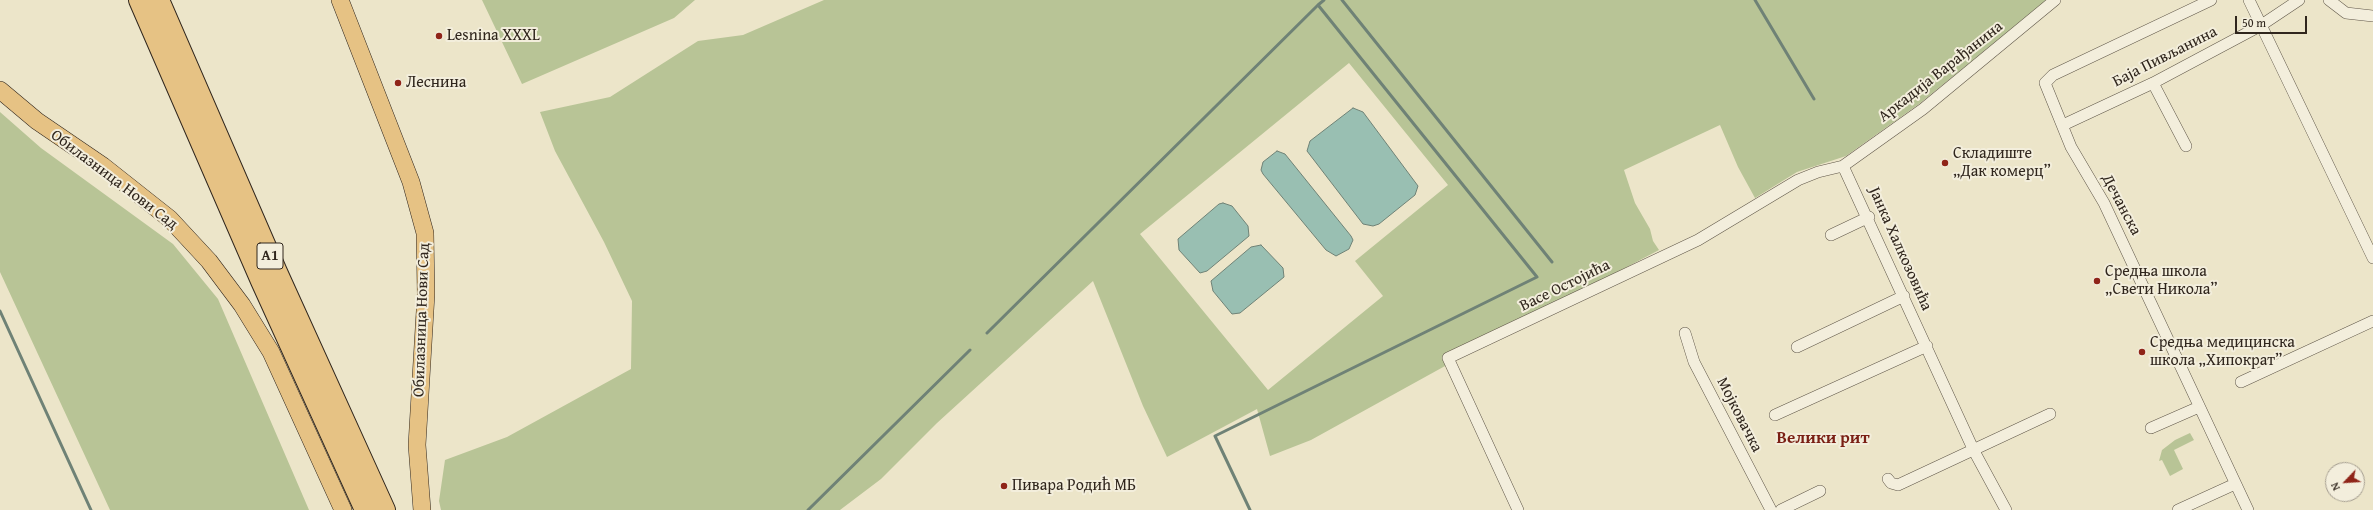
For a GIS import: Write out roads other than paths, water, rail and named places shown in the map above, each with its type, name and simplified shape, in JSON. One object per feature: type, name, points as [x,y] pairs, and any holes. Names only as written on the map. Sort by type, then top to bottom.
[{"type":"highway","name":"A1","points":[[139,0],[230,210],[365,510]]},
{"type":"highway","name":"A1","points":[[159,0],[248,207],[385,510]]},
{"type":"main road","name":"Обилазница Нови Сад","points":[[340,0],[411,182],[425,232],[426,294],[417,445],[422,510]]},
{"type":"main road","name":"Обилазница Нови Сад","points":[[0,90],[37,121],[103,166],[170,219],[209,261],[242,305],[271,352],[343,510]]},
{"type":"street","name":"Аркадија Варађанина","points":[[1843,166],[1923,109],[2055,0]]},
{"type":"street","name":"Дечанска","points":[[2211,0],[2048,78],[2045,83],[2071,147],[2104,203],[2248,510]]},
{"type":"street","points":[[2249,0],[2260,26],[2373,258]]},
{"type":"street","name":"Баја Пивљанина","points":[[2063,125],[2153,83],[2260,26],[2299,0]]},
{"type":"street","points":[[2329,0],[2346,14],[2373,16]]},
{"type":"street","points":[[2153,83],[2186,146]]},
{"type":"street","name":"Јанка Халкозовића","points":[[1843,166],[1868,217],[1974,451],[2006,510]]},
{"type":"street","name":"Васе Остојића","points":[[1518,510],[1448,358],[1698,240],[1798,180],[1818,172],[1843,166]]},
{"type":"street","points":[[1831,235],[1868,217]]},
{"type":"street","points":[[1797,347],[1904,296]]},
{"type":"street","points":[[2241,382],[2373,321]]},
{"type":"street","name":"Мојковачка","points":[[1685,332],[1694,362],[1771,510]]},
{"type":"street","points":[[1775,415],[1926,346]]},
{"type":"street","points":[[2151,428],[2199,406]]},
{"type":"street","points":[[1888,479],[1891,483],[1898,485],[1974,451],[2034,420],[2050,414]]},
{"type":"street","points":[[2178,510],[2235,484]]},
{"type":"street","points":[[1781,510],[1820,491]]},
{"type":"water","points":[[1353,108],[1363,112],[1418,186],[1415,195],[1379,224],[1373,226],[1363,224],[1307,151],[1310,141]]},
{"type":"water","points":[[1277,151],[1285,154],[1351,236],[1353,240],[1349,249],[1336,256],[1326,250],[1263,174],[1261,170],[1263,162]]},
{"type":"water","points":[[1223,203],[1232,206],[1248,226],[1249,236],[1207,271],[1200,273],[1179,250],[1178,239],[1219,204]]},
{"type":"water","points":[[1261,245],[1283,268],[1284,277],[1240,313],[1232,314],[1213,291],[1211,281],[1251,247]]},
{"type":"waterway","points":[[1250,510],[1215,436],[1537,277],[1318,5],[1324,0]]},
{"type":"waterway","points":[[1342,0],[1552,262]]},
{"type":"waterway","points":[[1755,0],[1814,99]]},
{"type":"waterway","points":[[987,333],[1318,5]]},
{"type":"waterway","points":[[0,311],[91,510]]},
{"type":"waterway","points":[[808,510],[970,350]]},
{"type":"place","name":"Lesnina XXXL","points":[[439,36]]},
{"type":"place","name":"Леснина","points":[[398,83]]},
{"type":"place","name":"Складиште „Дак комерц”","points":[[1945,163]]},
{"type":"place","name":"Средња школа „Свети Никола”","points":[[2097,281]]},
{"type":"place","name":"Средња медицинска школа „Хипократ”","points":[[2142,352]]},
{"type":"place","name":"Пивара Родић МБ","points":[[1004,486]]},
{"type":"district","name":"Велики рит","points":[[1823,439]]}]
